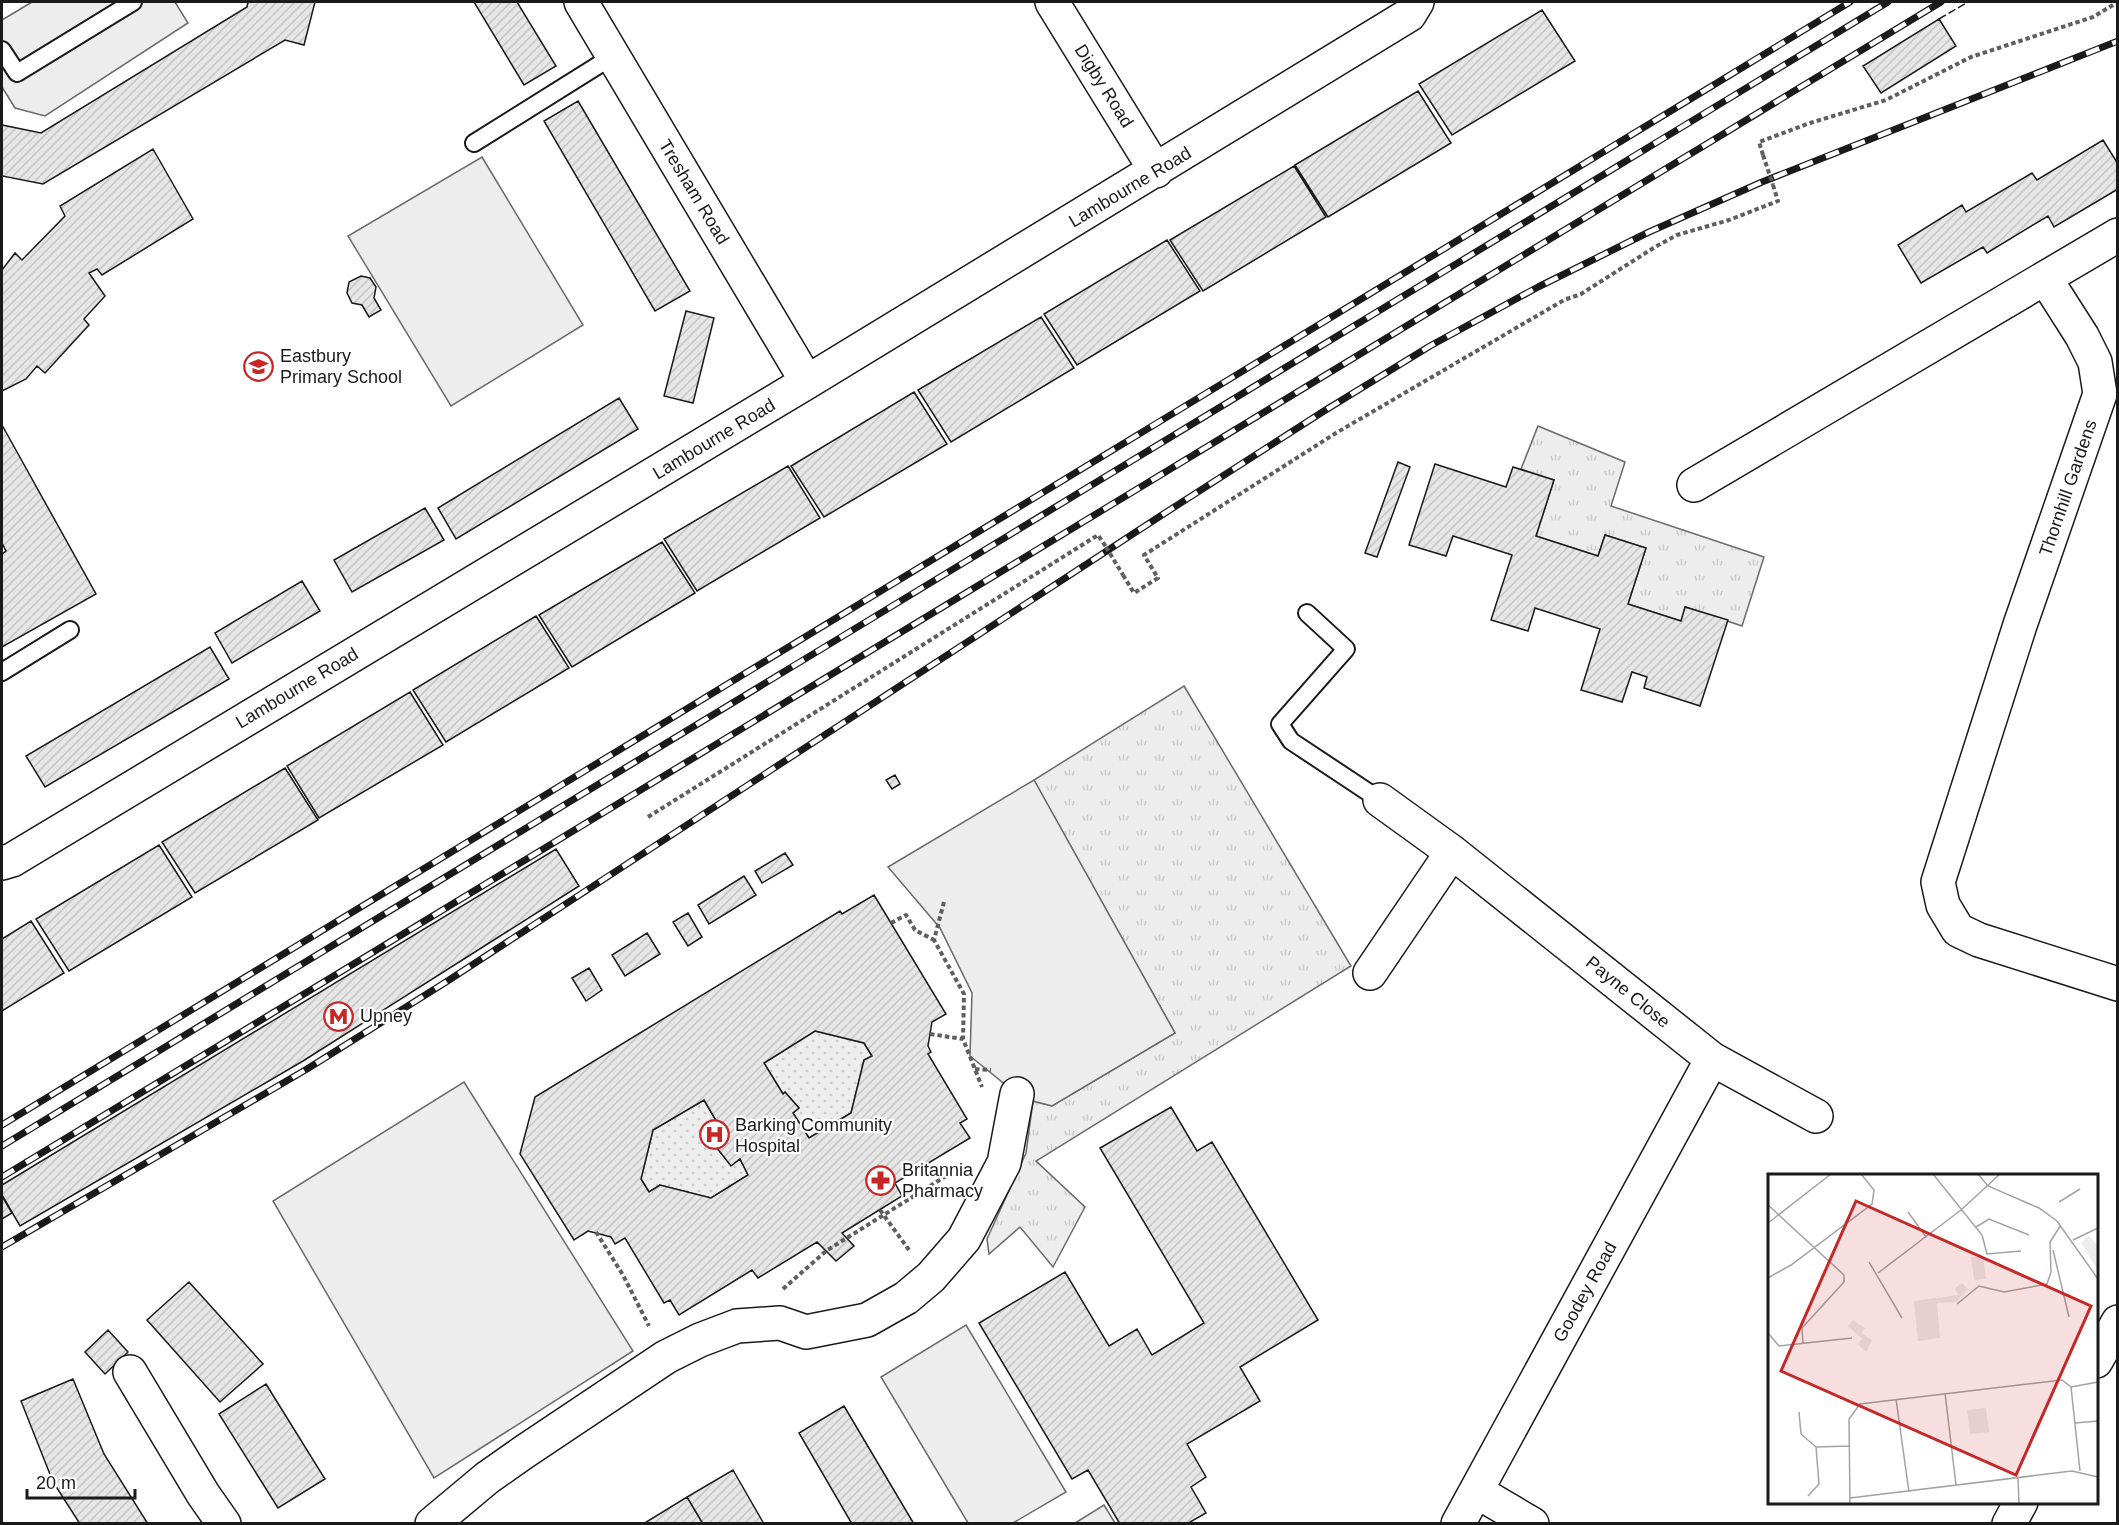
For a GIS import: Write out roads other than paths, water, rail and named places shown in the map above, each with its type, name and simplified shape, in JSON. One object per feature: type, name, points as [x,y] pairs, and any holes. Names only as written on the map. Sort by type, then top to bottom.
[{"type":"street","name":"Tresham Road","points":[[581,2],[807,382]]},
{"type":"street","name":"Digby Road","points":[[1052,2],[1156,171]]},
{"type":"street","name":"Lambourne Road","points":[[2,863],[32,848],[1156,171],[1409,15],[1417,2]]},
{"type":"street","points":[[1694,485],[2118,235]]},
{"type":"street","name":"Thornhill Gardens","points":[[2045,278],[2082,336],[2095,362],[2100,394],[2020,625],[1938,882],[1944,905],[1958,930],[1979,940],[2118,984]]},
{"type":"street","name":"Payne Close","points":[[1380,800],[1452,852],[1712,1059],[1816,1116]]},
{"type":"street","points":[[1370,973],[1452,852]]},
{"type":"street","name":"Goodey Road","points":[[1458,1524],[1712,1059]]},
{"type":"street","points":[[440,1517],[524,1452],[666,1358],[700,1340],[737,1326],[780,1323],[806,1332],[867,1320],[906,1298],[931,1277],[964,1239],[1004,1163],[1017,1094]]},
{"type":"street","points":[[2098,1359],[2118,1322]]},
{"type":"street","points":[[130,1372],[224,1524]]},
{"type":"street","points":[[1476,1491],[1532,1524]]},
{"type":"street","points":[[2009,1524],[2020,1504]]},
{"type":"lane","points":[[2,50],[16,73],[134,2]]},
{"type":"lane","points":[[474,143],[613,56]]},
{"type":"lane","points":[[1307,613],[1346,649],[1280,724],[1291,741],[1380,800]]},
{"type":"lane","points":[[2,672],[70,630]]},
{"type":"railway","points":[[2,1125],[1850,2]]},
{"type":"railway","points":[[2,1146],[1888,2]]},
{"type":"railway","points":[[2,1177],[1941,2]]},
{"type":"railway","points":[[2,1247],[307,1069],[446,982],[1165,513],[1430,346],[1538,287],[1649,232],[1762,182],[2118,41]]},
{"type":"place","name":"Eastbury Primary School","points":[[259,366]]},
{"type":"place","name":"Upney","points":[[339,1016]]},
{"type":"place","name":"Barking Community Hospital","points":[[714,1135]]},
{"type":"place","name":"Britannia Pharmacy","points":[[881,1180]]}]
